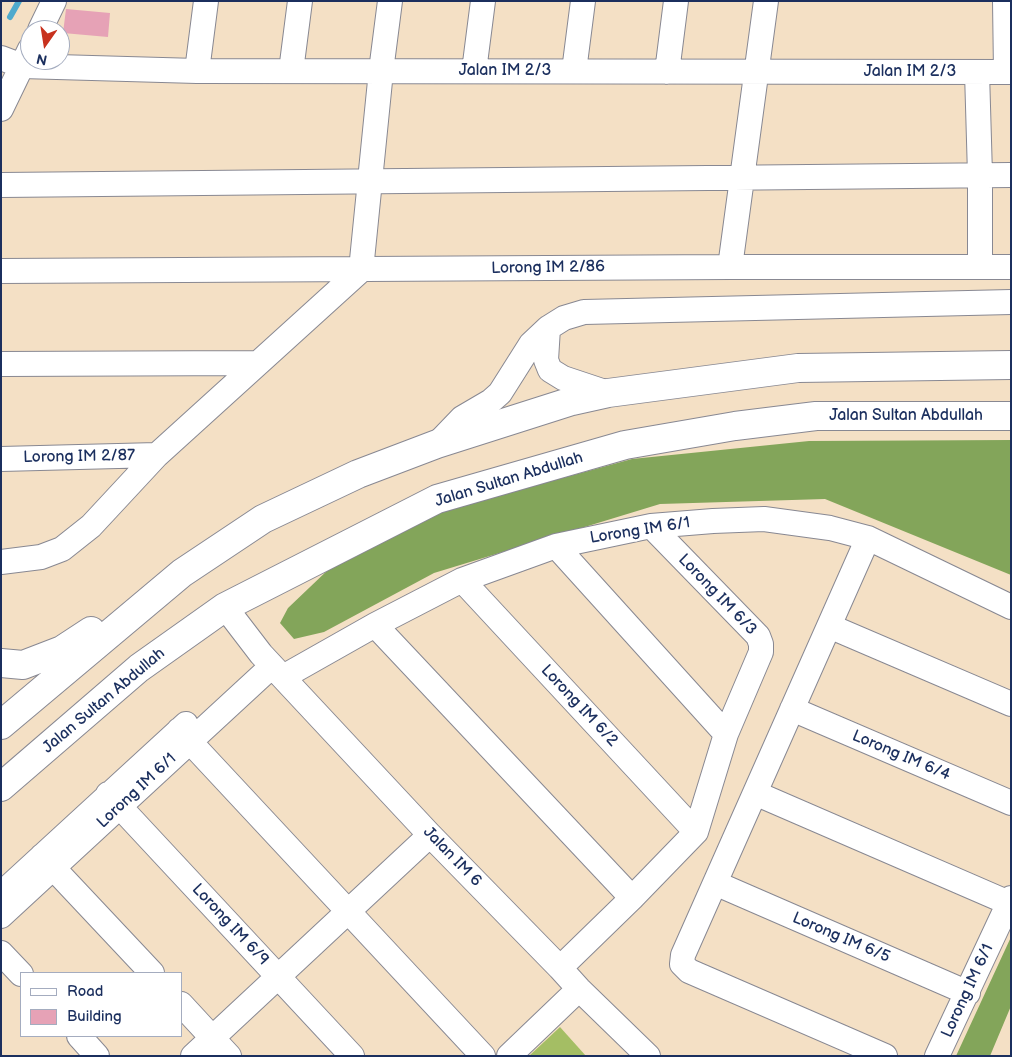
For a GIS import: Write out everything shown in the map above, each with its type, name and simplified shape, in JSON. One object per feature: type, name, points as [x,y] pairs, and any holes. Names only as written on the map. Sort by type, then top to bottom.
[{"type":"main road","points":[[1,663],[23,665],[62,650],[263,519],[358,474],[437,444],[572,402],[608,393],[798,368],[1011,365]]},
{"type":"main road","name":"Jalan Sultan Abdullah","points":[[1,788],[139,668],[225,607],[437,500],[624,445],[735,426],[816,416],[1011,416]]},
{"type":"main road","points":[[1,725],[182,573]]},
{"type":"street","points":[[45,20],[54,1]]},
{"type":"street","points":[[196,71],[206,1]]},
{"type":"street","points":[[291,71],[300,1]]},
{"type":"street","points":[[1,562],[41,557],[62,549],[91,526],[157,455],[361,270],[390,1]]},
{"type":"street","points":[[474,71],[484,1]]},
{"type":"street","points":[[574,71],[583,1]]},
{"type":"street","points":[[667,72],[676,1]]},
{"type":"street","points":[[730,267],[766,1]]},
{"type":"street","points":[[1005,1],[1008,72]]},
{"type":"street","points":[[1,109],[18,58]]},
{"type":"street","name":"Jalan IM 2/3","points":[[18,58],[196,71],[1008,72]]},
{"type":"street","points":[[977,72],[980,267]]},
{"type":"street","points":[[1,185],[1011,175]]},
{"type":"street","name":"Lorong IM 2/86","points":[[1,271],[1011,267]]},
{"type":"street","points":[[437,444],[462,418],[491,401],[500,393],[531,344],[548,328],[564,318],[584,312],[1011,302]]},
{"type":"street","points":[[548,328],[546,360],[550,370],[563,378],[608,393]]},
{"type":"street","points":[[1,364],[258,363]]},
{"type":"street","name":"Lorong IM 2/87","points":[[1,458],[157,455]]},
{"type":"street","name":"Lorong IM 6/1","points":[[1,916],[48,862],[184,736],[272,666],[375,625],[462,580],[556,546],[651,526],[713,520],[764,519],[830,528],[868,538],[1011,607]]},
{"type":"street","name":"Lorong IM 6/3","points":[[651,526],[758,636],[761,644],[761,652],[726,734]]},
{"type":"street","points":[[868,538],[683,955],[682,964],[689,971],[885,1056]]},
{"type":"street","points":[[556,546],[726,734],[696,832],[560,968]]},
{"type":"street","name":"Lorong IM 6/2","points":[[462,580],[696,832]]},
{"type":"street","name":"Jalan IM 6","points":[[225,607],[272,666],[430,835],[579,989],[648,1056]]},
{"type":"street","points":[[375,625],[632,898]]},
{"type":"street","points":[[828,626],[1011,704]]},
{"type":"street","name":"Lorong IM 6/4","points":[[792,709],[1011,803]]},
{"type":"street","points":[[184,736],[483,1056]]},
{"type":"street","points":[[755,793],[1010,901]]},
{"type":"street","name":"Lorong IM 6/9","points":[[114,801],[352,1056]]},
{"type":"street","points":[[193,1056],[430,835]]},
{"type":"street","points":[[48,862],[151,972]]},
{"type":"street","name":"Lorong IM 6/1","points":[[1,894],[48,862]]},
{"type":"street","name":"Lorong IM 6/5","points":[[715,883],[968,993]]},
{"type":"street","name":"Lorong IM 6/1","points":[[937,1056],[1010,901]]},
{"type":"street","points":[[1,953],[20,973]]},
{"type":"street","points":[[509,1056],[579,989]]},
{"type":"street","points":[[182,1005],[229,1056]]},
{"type":"street","points":[[80,1037],[98,1056]]},
{"type":"green space","points":[[1011,440],[1011,575],[825,499],[660,504],[434,573],[324,632],[294,639],[280,623],[288,608],[331,567],[445,510],[632,459],[809,441]]},
{"type":"green space","points":[[1011,937],[1011,1006],[990,1056],[956,1056]]},
{"type":"green space","points":[[560,1027],[586,1056],[529,1056]]},
{"type":"building","points":[[66,9],[110,13],[108,37],[70,34],[70,20],[65,20]]},
{"type":"waterway","points":[[10,17],[19,1]]}]
